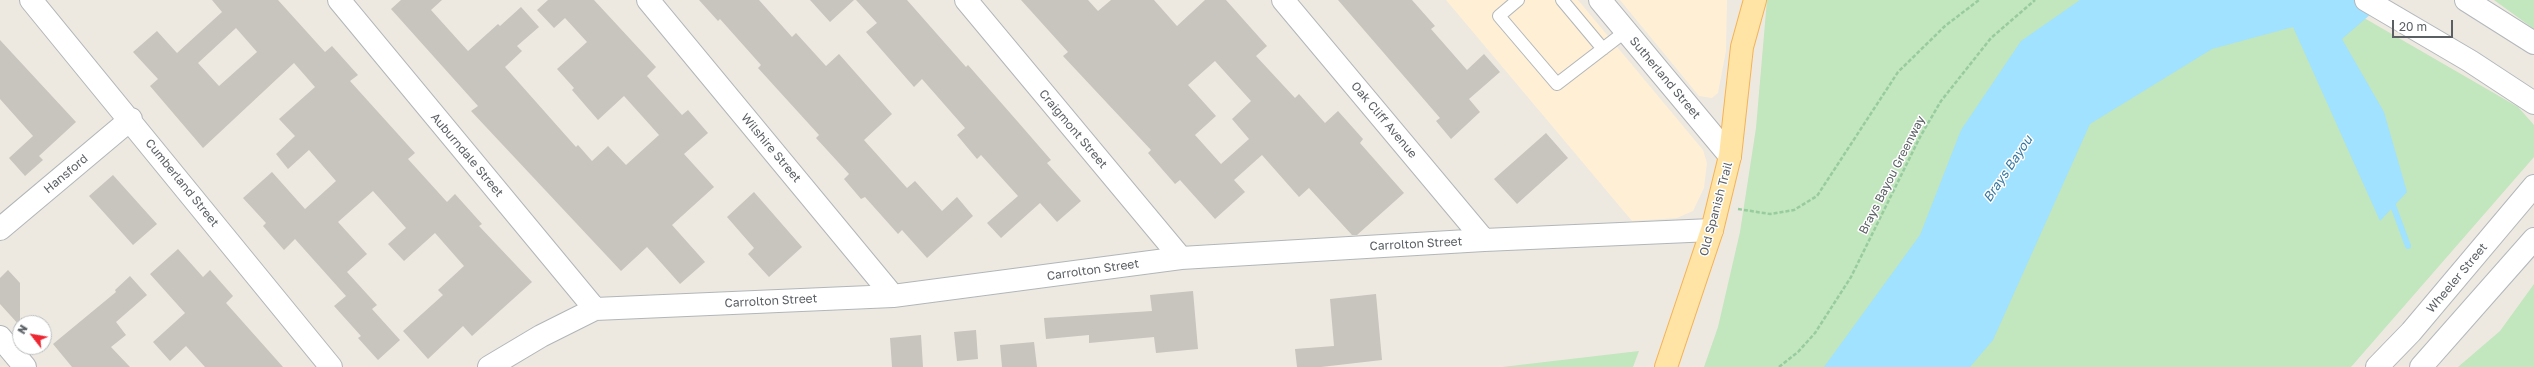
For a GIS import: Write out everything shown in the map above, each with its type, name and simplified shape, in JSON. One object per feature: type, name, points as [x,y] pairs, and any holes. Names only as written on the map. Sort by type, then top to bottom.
[{"type":"main road","name":"Old Spanish Trail","points":[[1666,367],[1712,230],[1730,156],[1742,47],[1740,0]]},
{"type":"main road","name":"Old Spanish Trail","points":[[1742,47],[1755,0]]},
{"type":"street","name":"Cumberland Street","points":[[31,0],[131,119],[331,367]]},
{"type":"street","name":"Auburndale Street","points":[[339,0],[596,309]]},
{"type":"street","name":"Wilshire Street","points":[[648,0],[893,296]]},
{"type":"street","name":"Craigmont Street","points":[[966,0],[1181,258]]},
{"type":"street","name":"Oak Cliff Avenue","points":[[1284,0],[1484,240]]},
{"type":"street","name":"Sutherland Street","points":[[1600,0],[1730,156]]},
{"type":"street","points":[[2366,0],[2470,61],[2534,103]]},
{"type":"street","points":[[2466,0],[2508,25],[2534,43]]},
{"type":"street","name":"Hansford","points":[[0,228],[131,119]]},
{"type":"street","name":"Wheeler Street","points":[[2377,367],[2411,332],[2534,186]]},
{"type":"street","name":"Carrolton Street","points":[[489,367],[541,336],[596,309],[893,296],[1181,258],[1484,240],[1712,230]]},
{"type":"street","points":[[2421,367],[2534,240]]},
{"type":"street","points":[[0,337],[25,367]]},
{"type":"lane","points":[[1518,0],[1500,16],[1557,84],[1626,31]]},
{"type":"lane","points":[[1562,0],[1603,49]]},
{"type":"path","points":[[1718,205],[1770,214],[1794,210],[1817,196],[1898,72],[1945,26],[1979,0]]},
{"type":"path","name":"Brays Bayou Greenway","points":[[1779,367],[1798,352],[1836,302],[1851,277],[1920,137],[1941,101],[1991,38],[2035,0]]},
{"type":"shaded area","points":[[1446,0],[1578,0],[1703,150],[1707,163],[1704,188],[1693,211],[1677,218],[1632,221]]},
{"type":"shaded area","points":[[1620,0],[1727,0],[1726,51],[1718,93],[1712,98],[1699,96]]},
{"type":"green space","points":[[1767,0],[2333,0],[2518,107],[2534,125],[2534,157],[2351,367],[1704,367],[1718,327],[1740,232],[1756,128]]},
{"type":"green space","points":[[2494,0],[2534,0],[2534,29]]},
{"type":"green space","points":[[2534,284],[2534,367],[2458,367],[2500,331]]},
{"type":"green space","points":[[1639,351],[1633,367],[1502,367]]},
{"type":"water","name":"Brays Bayou","points":[[2080,0],[2387,0],[2342,39],[2384,112],[2407,192],[2380,221],[2293,27],[2212,49],[2090,124],[1993,340],[1970,367],[1824,367],[1920,235],[1961,130],[2021,41]]},
{"type":"building","points":[[212,0],[278,0],[325,52],[332,46],[358,75],[350,81],[415,153],[408,159],[447,202],[455,194],[482,224],[479,226],[532,282],[472,336],[463,326],[428,359],[403,331],[443,295],[438,290],[464,266],[435,233],[404,261],[388,244],[406,228],[373,191],[338,222],[367,254],[347,272],[377,305],[372,309],[400,340],[378,360],[358,338],[361,336],[334,306],[346,296],[295,239],[284,250],[263,226],[266,223],[243,198],[272,172],[305,209],[336,181],[309,150],[288,169],[276,154],[295,136],[279,119],[315,87],[294,63],[203,148],[150,86],[158,79],[133,52],[157,31],[177,53],[222,12]],"holes":[[[236,28],[257,52],[219,86],[198,63]]]},
{"type":"building","points":[[401,0],[442,0],[431,10],[468,51],[498,24],[500,26],[521,7],[539,27],[517,46],[522,51],[505,67],[576,147],[578,145],[592,161],[608,146],[626,165],[659,135],[624,96],[598,120],[572,90],[574,88],[557,69],[587,42],[565,18],[554,28],[537,10],[548,0],[594,0],[656,67],[647,76],[682,115],[688,110],[708,133],[684,154],[714,187],[672,225],[705,262],[680,284],[647,247],[621,271],[471,111],[478,106],[391,9]]},
{"type":"building","points":[[699,0],[759,0],[792,37],[796,33],[826,66],[839,54],[892,114],[864,140],[907,188],[915,181],[942,211],[957,197],[973,216],[927,258],[902,230],[898,234],[865,197],[861,199],[844,179],[849,174],[816,138],[819,135],[758,68],[761,65],[720,19],[718,21]]},
{"type":"building","points":[[810,0],[854,0],[830,22]]},
{"type":"building","points":[[856,0],[907,0],[966,67],[968,65],[1051,160],[1047,163],[1081,201],[1057,222],[1040,203],[1001,238],[987,223],[1018,196],[981,155],[977,159],[957,135],[965,128],[922,79],[914,87],[866,32],[877,23]]},
{"type":"building","points":[[1021,0],[1088,0],[1098,11],[1111,0],[1154,0],[1177,26],[1205,0],[1226,0],[1267,46],[1256,56],[1295,98],[1299,94],[1325,123],[1338,111],[1363,139],[1360,143],[1404,193],[1357,235],[1352,235],[1309,188],[1299,197],[1262,155],[1234,180],[1245,192],[1215,219],[1180,180],[1175,184],[1148,153],[1151,150],[1063,56],[1068,52]],"holes":[[[1215,61],[1251,101],[1232,119],[1249,139],[1221,164],[1195,135],[1216,116],[1188,85]]]},
{"type":"building","points":[[1338,0],[1412,0],[1435,26],[1431,29],[1467,70],[1484,54],[1500,72],[1469,99],[1480,112],[1451,139],[1436,121],[1440,118]]},
{"type":"building","points":[[0,40],[76,122],[39,156],[43,160],[25,176],[9,158],[33,136],[0,99]]},
{"type":"building","points":[[1546,133],[1568,158],[1517,204],[1494,179]]},
{"type":"building","points":[[113,175],[157,224],[133,245],[89,196]]},
{"type":"building","points":[[754,192],[802,247],[769,277],[748,254],[754,248],[727,217]]},
{"type":"building","points":[[178,249],[203,277],[210,270],[233,296],[226,303],[283,367],[205,367],[186,346],[170,361],[153,342],[185,313],[150,274]]},
{"type":"building","points":[[8,270],[20,283],[20,315],[12,315],[12,317],[0,304],[0,278]]},
{"type":"building","points":[[130,276],[147,295],[116,322],[126,335],[111,347],[130,367],[72,367],[53,344],[116,292],[115,290]]},
{"type":"building","points":[[1193,291],[1198,349],[1156,353],[1154,337],[1089,343],[1089,335],[1046,339],[1044,318],[1152,311],[1150,295]]},
{"type":"building","points":[[1376,294],[1382,360],[1321,367],[1297,367],[1295,349],[1334,346],[1330,299]]},
{"type":"building","points":[[976,330],[978,359],[957,361],[954,332]]},
{"type":"building","points":[[921,335],[923,367],[892,367],[890,338]]},
{"type":"building","points":[[1034,342],[1037,367],[1002,367],[1000,345]]},
{"type":"waterway","points":[[2391,200],[2408,246]]}]
